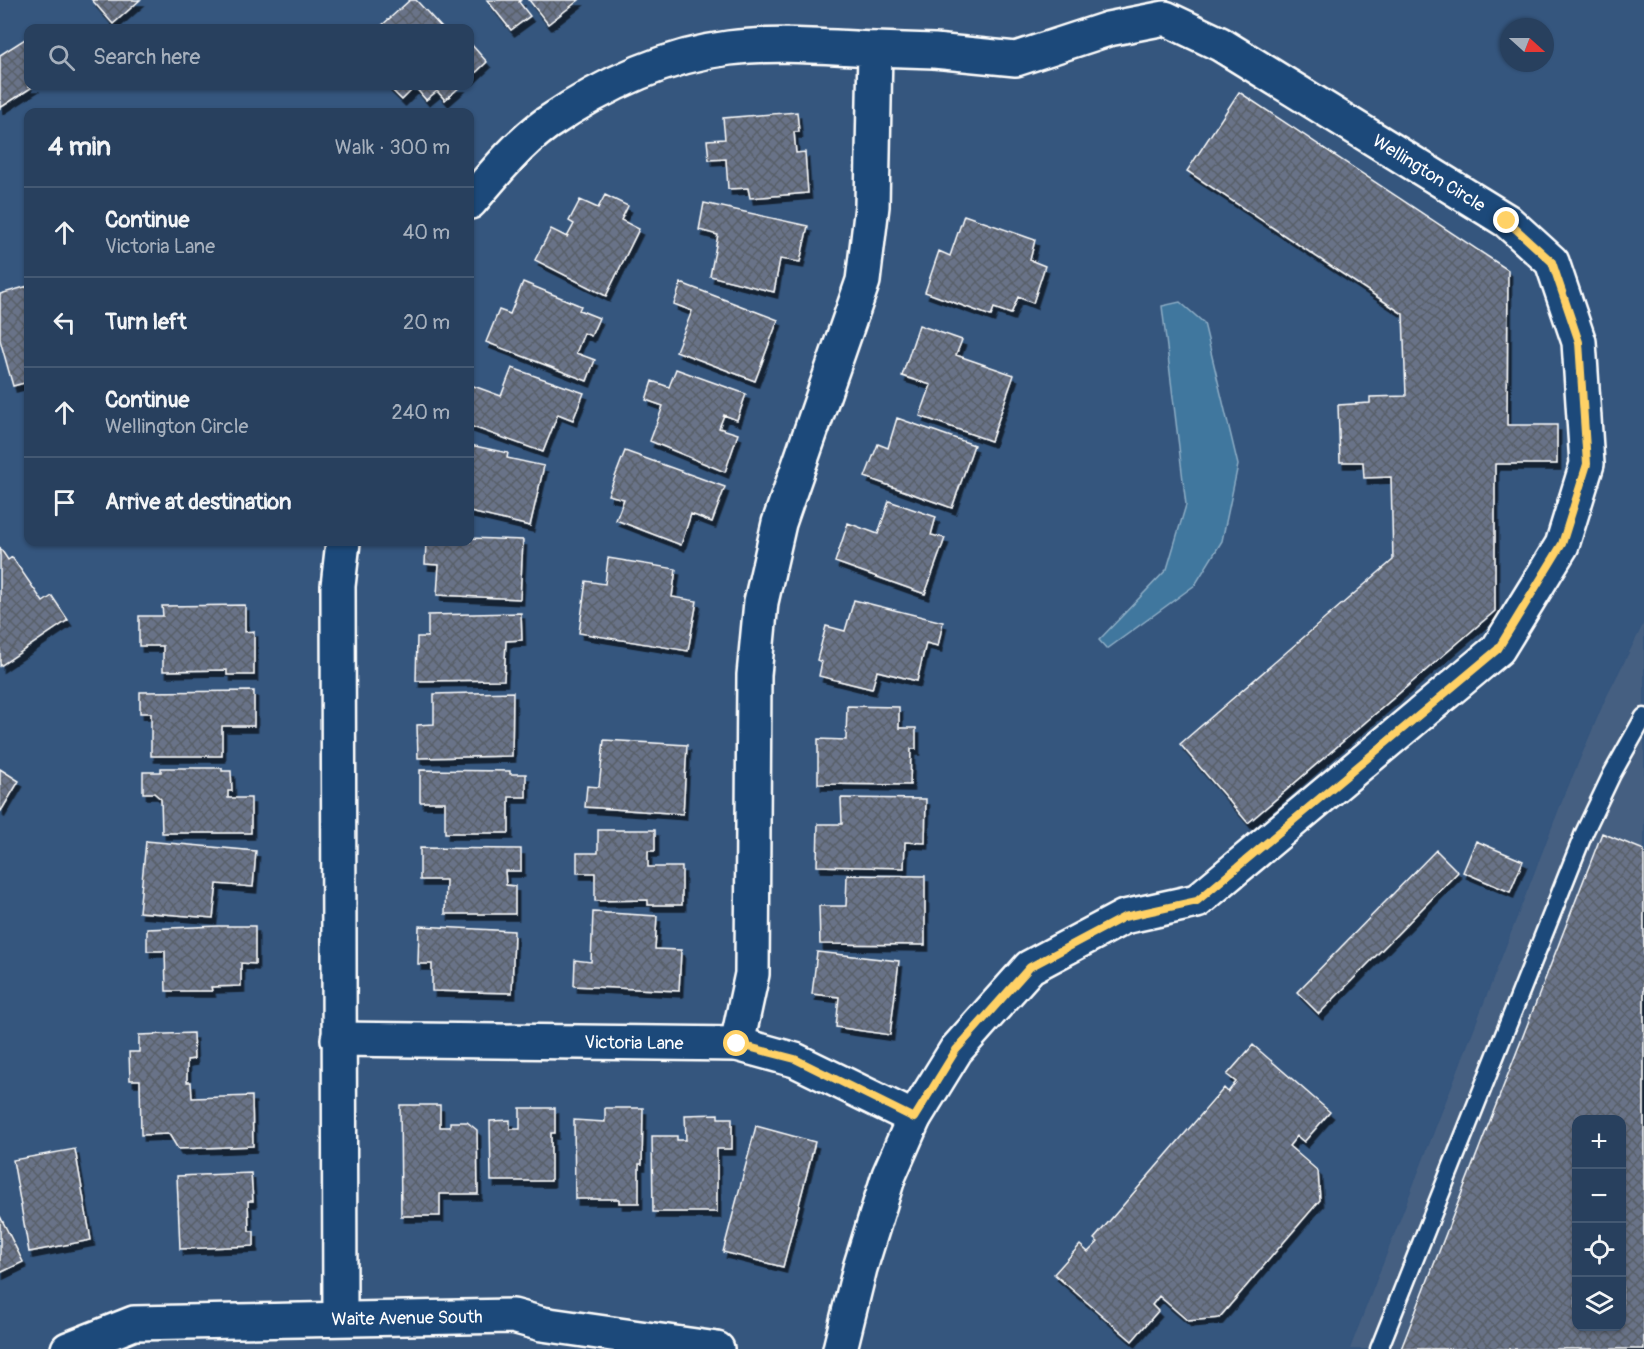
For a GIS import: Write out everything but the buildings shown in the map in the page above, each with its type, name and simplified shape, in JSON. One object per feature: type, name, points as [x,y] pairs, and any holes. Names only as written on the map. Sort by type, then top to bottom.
[{"type":"street","name":"Wellington Circle","points":[[474,196],[500,167],[545,125],[608,87],[670,60],[730,48],[788,46],[934,51],[1016,59],[1108,29],[1165,18],[1220,44],[1507,221],[1552,262],[1579,342],[1587,464],[1562,544],[1498,649],[1197,901],[1124,917],[1030,967],[956,1050],[914,1118],[889,1174],[860,1268],[840,1349]]},
{"type":"street","points":[[737,1044],[752,974],[754,675],[760,602],[779,523],[864,281],[872,206],[875,49]]},
{"type":"street","points":[[340,1318],[338,586],[343,546]]},
{"type":"street","name":"Victoria Lane","points":[[338,1039],[737,1044],[795,1059],[914,1118]]},
{"type":"street","name":"Waite Avenue South","points":[[88,1345],[134,1323],[513,1317],[539,1336],[717,1349]]},
{"type":"lane","points":[[1379,1349],[1584,833],[1612,774],[1644,717]]},
{"type":"shaded area","points":[[1180,302],[1204,323],[1238,465],[1222,541],[1195,585],[1107,649],[1099,640],[1167,569],[1186,505],[1162,306]]},
{"type":"shaded area","points":[[1644,623],[1644,1349],[1350,1349],[1561,804],[1605,700]]},
{"type":"route","points":[[737,1044],[795,1059],[914,1118],[956,1050],[1030,967],[1124,917],[1197,901],[1498,649],[1562,544],[1587,464],[1579,342],[1552,262],[1507,221]]}]
